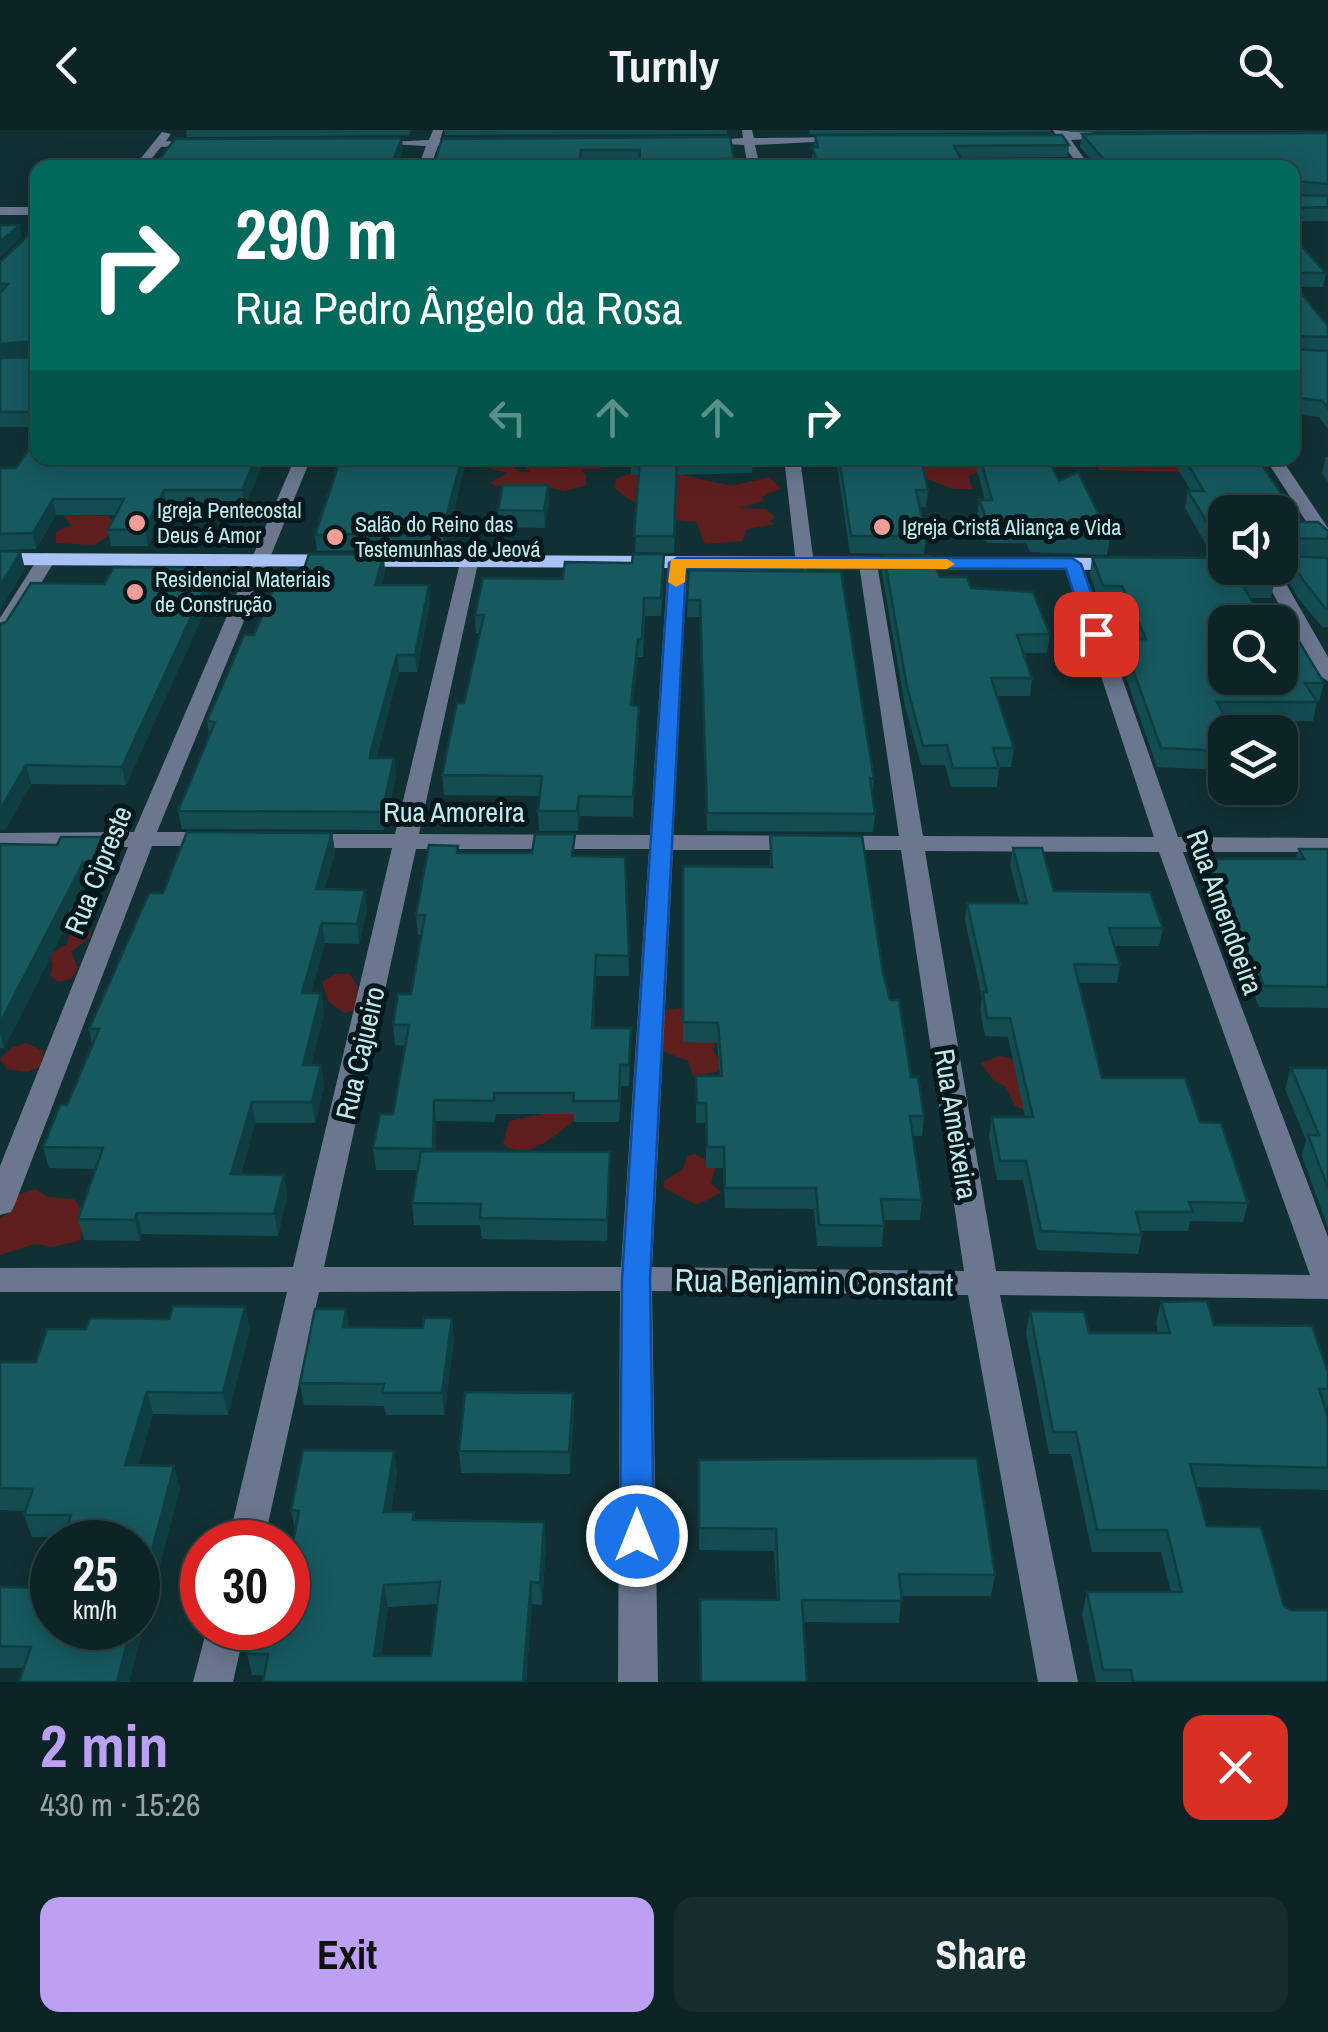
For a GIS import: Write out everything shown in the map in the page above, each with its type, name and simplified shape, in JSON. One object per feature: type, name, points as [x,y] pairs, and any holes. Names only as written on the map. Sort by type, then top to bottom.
[{"type":"main road","points":[[0,559],[1148,565]]},
{"type":"main road","points":[[1298,566],[1328,566]]},
{"type":"street","points":[[144,160],[169,130]]},
{"type":"street","points":[[427,160],[438,130]]},
{"type":"street","points":[[1060,134],[1080,160]]},
{"type":"street","points":[[1024,138],[1060,134],[1119,137]]},
{"type":"street","points":[[690,142],[748,136],[867,140]]},
{"type":"street","points":[[354,143],[492,142]]},
{"type":"street","points":[[157,144],[216,144]]},
{"type":"street","points":[[0,212],[30,211]]},
{"type":"street","name":"Rua Cipreste","points":[[0,1204],[142,838],[299,465]]},
{"type":"street","points":[[793,465],[805,564]]},
{"type":"street","points":[[1278,465],[1328,542]]},
{"type":"street","points":[[0,634],[47,560]]},
{"type":"street","name":"Rua Cajueiro","points":[[251,1520],[469,563]]},
{"type":"street","points":[[638,1682],[636,1279],[677,563]]},
{"type":"street","name":"Rua Ameixeira","points":[[868,564],[982,1284],[1058,1682]]},
{"type":"street","name":"Rua Amendoeira","points":[[1072,564],[1168,844],[1328,1278]]},
{"type":"street","points":[[1278,585],[1328,675]]},
{"type":"street","points":[[0,840],[238,840]]},
{"type":"street","name":"Rua Amoreira","points":[[276,840],[1328,845]]},
{"type":"street","name":"Rua Benjamin Constant","points":[[0,1280],[636,1279],[1328,1286]]},
{"type":"street","points":[[213,1682],[221,1650]]},
{"type":"shaded area","points":[[475,465],[512,465],[518,472],[530,472],[524,465],[608,465],[579,469],[586,474],[586,485],[565,491],[531,484],[494,486],[491,482],[508,473]]},
{"type":"shaded area","points":[[923,465],[998,465],[968,476],[973,489],[953,489],[915,474]]},
{"type":"shaded area","points":[[1095,465],[1177,465],[1180,472],[1100,470]]},
{"type":"shaded area","points":[[631,473],[674,473],[732,486],[769,477],[781,488],[762,497],[763,501],[739,508],[766,509],[775,517],[770,521],[775,524],[747,529],[742,541],[705,544],[696,521],[676,520],[653,512],[615,488],[616,479]]},
{"type":"shaded area","points":[[63,515],[107,516],[111,518],[109,535],[94,545],[56,543],[56,532],[71,525]]},
{"type":"shaded area","points":[[70,930],[91,932],[90,937],[71,952],[78,968],[71,979],[58,982],[50,975],[53,965],[49,954],[67,944]]},
{"type":"shaded area","points":[[335,974],[350,974],[363,996],[359,1009],[344,1013],[328,1001],[322,982]]},
{"type":"shaded area","points":[[693,1007],[717,1039],[713,1050],[722,1066],[716,1072],[693,1076],[688,1061],[645,1044],[654,1011]]},
{"type":"shaded area","points":[[26,1043],[43,1051],[42,1066],[28,1072],[7,1069],[0,1059],[11,1048]]},
{"type":"shaded area","points":[[1000,1056],[1017,1060],[1031,1113],[1015,1106],[1005,1086],[994,1081],[981,1063]]},
{"type":"shaded area","points":[[565,1109],[579,1117],[543,1144],[523,1151],[503,1144],[509,1121]]},
{"type":"shaded area","points":[[695,1154],[716,1165],[711,1183],[721,1193],[697,1205],[664,1188],[664,1181],[683,1169],[687,1156]]},
{"type":"shaded area","points":[[36,1189],[48,1197],[74,1199],[84,1219],[79,1241],[52,1247],[35,1244],[0,1255],[0,1218],[9,1213],[18,1195]]},
{"type":"building","points":[[1328,133],[1328,184],[1300,181],[1300,160],[1104,160],[1082,134]]},
{"type":"building","points":[[815,135],[1062,135],[1069,145],[954,146],[962,160],[816,160],[812,147],[818,147]]},
{"type":"building","points":[[730,137],[734,159],[639,160],[640,150],[581,150],[580,160],[435,160],[442,139]]},
{"type":"building","points":[[402,138],[393,160],[159,160],[175,139]]},
{"type":"building","points":[[1300,195],[1328,196],[1328,207],[1300,208]]},
{"type":"building","points":[[0,225],[20,225],[0,242]]},
{"type":"building","points":[[30,234],[30,341],[0,344],[0,293],[8,284],[0,284],[0,262]]},
{"type":"building","points":[[1300,245],[1326,273],[1300,273]]},
{"type":"building","points":[[1300,292],[1328,326],[1328,337],[1300,336]]},
{"type":"building","points":[[1300,349],[1328,351],[1328,408],[1322,401],[1300,398]]},
{"type":"building","points":[[30,357],[30,412],[0,412],[0,358]]},
{"type":"building","points":[[30,447],[30,465],[253,465],[242,490],[164,490],[145,529],[108,530],[124,499],[53,499],[33,533],[0,534],[0,468],[16,468]]},
{"type":"building","points":[[460,465],[442,532],[315,535],[338,466]]},
{"type":"building","points":[[640,465],[677,465],[674,536],[634,536]]},
{"type":"building","points":[[840,465],[923,465],[928,490],[916,490],[926,536],[851,536]]},
{"type":"building","points":[[982,465],[1051,465],[1059,481],[1078,472],[1110,537],[1033,535],[1029,525],[989,526],[979,500],[992,500]]},
{"type":"building","points":[[1188,465],[1262,465],[1282,495],[1208,495],[1208,524],[1188,491],[1204,491]]},
{"type":"building","points":[[503,485],[548,485],[544,511],[498,510]]},
{"type":"building","points":[[1298,518],[1301,522],[1318,522],[1328,531],[1328,539],[1298,538]]},
{"type":"building","points":[[0,551],[21,552],[0,586]]},
{"type":"building","points":[[309,554],[384,554],[375,585],[429,585],[415,655],[397,655],[371,750],[370,758],[394,758],[382,812],[178,811],[215,722],[207,721],[244,635],[254,635],[282,569],[304,569]]},
{"type":"building","points":[[633,554],[664,554],[661,598],[644,598],[642,639],[638,639],[631,705],[639,706],[633,797],[579,796],[577,811],[538,811],[542,776],[442,775],[457,703],[464,703],[484,615],[475,615],[483,578],[563,579],[565,562],[632,563]]},
{"type":"building","points":[[884,556],[930,556],[940,577],[967,577],[971,588],[1033,592],[1050,634],[1017,635],[1032,678],[991,678],[1014,748],[993,748],[999,768],[953,768],[947,745],[923,746],[907,687]]},
{"type":"building","points":[[1298,556],[1328,558],[1328,609],[1326,609],[1298,571]]},
{"type":"building","points":[[1092,557],[1208,558],[1208,585],[1242,585],[1255,605],[1208,605],[1208,695],[1298,695],[1298,640],[1324,683],[1305,683],[1317,702],[1217,702],[1224,715],[1208,715],[1208,750],[1161,748],[1122,639],[1146,639],[1122,586],[1103,586]]},
{"type":"building","points":[[114,567],[206,568],[198,585],[206,585],[122,767],[26,765],[0,810],[0,624],[6,622],[31,583],[104,584]]},
{"type":"building","points":[[689,570],[841,572],[874,779],[870,778],[875,814],[707,813],[700,600],[687,600]]},
{"type":"building","points":[[187,832],[332,833],[316,889],[365,890],[357,924],[322,923],[302,993],[321,993],[303,1065],[321,1065],[312,1102],[252,1102],[231,1174],[284,1175],[274,1214],[137,1213],[135,1220],[78,1219],[103,1148],[43,1147],[60,1105],[67,1105],[99,1029],[89,1029],[149,893],[163,893]]},
{"type":"building","points":[[535,834],[575,834],[572,856],[625,857],[629,956],[596,955],[592,1028],[631,1028],[629,1065],[620,1065],[619,1101],[573,1101],[574,1093],[494,1093],[494,1101],[434,1100],[433,1149],[373,1148],[380,1114],[393,1114],[409,1025],[393,1025],[398,994],[411,994],[425,915],[416,915],[429,845],[458,846],[457,853],[532,853]]},
{"type":"building","points":[[770,835],[862,836],[883,973],[890,1000],[899,1000],[911,1077],[918,1077],[924,1116],[910,1116],[922,1200],[881,1199],[884,1226],[819,1225],[816,1188],[725,1188],[724,1147],[707,1147],[706,1103],[697,1103],[696,1076],[722,1076],[718,1023],[683,1022],[683,866],[772,867]]},
{"type":"building","points":[[61,837],[108,837],[95,863],[83,863],[0,1023],[0,844],[57,845]]},
{"type":"building","points":[[1013,848],[1042,848],[1054,891],[1150,892],[1163,928],[1109,928],[1120,965],[1074,964],[1102,1078],[1185,1078],[1200,1122],[1221,1123],[1248,1203],[1189,1202],[1193,1212],[1136,1212],[1142,1235],[1041,1231],[1026,1161],[1000,1161],[992,1117],[1033,1117],[1010,1018],[987,1018],[983,992],[987,992],[967,903],[1027,903]]},
{"type":"building","points":[[1299,849],[1328,849],[1328,987],[1264,986],[1252,957],[1242,957],[1203,859],[1304,859]]},
{"type":"building","points":[[1291,1068],[1328,1068],[1328,1188],[1308,1135],[1319,1135]]},
{"type":"building","points":[[421,1151],[610,1152],[607,1220],[480,1218],[481,1204],[412,1203]]},
{"type":"building","points":[[1207,1301],[1214,1325],[1312,1326],[1328,1372],[1328,1389],[1319,1389],[1328,1417],[1328,1468],[1190,1464],[1207,1526],[1261,1527],[1284,1606],[1291,1610],[1328,1610],[1328,1682],[1133,1682],[1131,1670],[1103,1670],[1087,1592],[1182,1592],[1167,1530],[1097,1530],[1076,1432],[1053,1432],[1030,1311],[1084,1312],[1089,1333],[1170,1333],[1161,1302]]},
{"type":"building","points":[[173,1306],[245,1307],[223,1393],[147,1392],[125,1465],[174,1466],[160,1520],[70,1520],[71,1515],[24,1515],[33,1489],[0,1488],[1,1362],[36,1362],[47,1329],[86,1329],[90,1318],[169,1319]]},
{"type":"building","points":[[315,1309],[346,1309],[343,1327],[423,1328],[424,1318],[452,1318],[442,1393],[382,1393],[384,1384],[300,1383]]},
{"type":"building","points":[[465,1392],[573,1393],[569,1452],[459,1451]]},
{"type":"building","points":[[303,1450],[394,1451],[384,1512],[414,1512],[413,1520],[544,1522],[540,1583],[531,1582],[523,1682],[263,1682],[268,1654],[247,1654],[248,1650],[310,1650],[310,1520],[297,1520],[299,1511],[291,1510]],"holes":[[[440,1582],[431,1656],[374,1656],[384,1585]]]},
{"type":"building","points":[[977,1458],[995,1575],[899,1574],[902,1601],[802,1600],[807,1682],[701,1682],[700,1599],[779,1600],[776,1529],[699,1528],[699,1460]]},
{"type":"building","points":[[0,1587],[30,1588],[30,1647],[0,1646]]},
{"type":"building","points":[[30,1650],[125,1650],[117,1682],[19,1682]]},
{"type":"slow traffic","points":[[676,582],[677,563],[947,564]]},
{"type":"place","name":"Igreja Pentecostal Deus é Amor","points":[[137,523]]},
{"type":"place","name":"Igreja Cristã Aliança e Vida","points":[[882,527]]},
{"type":"place","name":"Salão do Reino das Testemunhas de Jeová","points":[[335,537]]},
{"type":"place","name":"Residencial Materiais de Construção","points":[[135,592]]},
{"type":"route","points":[[637,1536],[636,1279],[677,563],[1072,564],[1096,634]]}]
